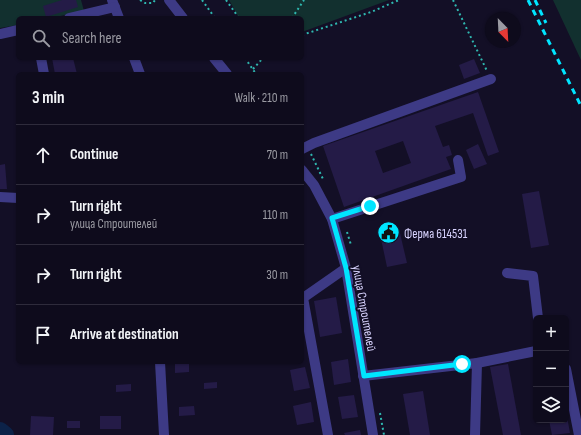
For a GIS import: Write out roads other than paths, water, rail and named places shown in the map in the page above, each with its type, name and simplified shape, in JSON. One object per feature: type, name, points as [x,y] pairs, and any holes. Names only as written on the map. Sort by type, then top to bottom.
[{"type":"street","points":[[169,0],[181,16]]},
{"type":"street","points":[[75,16],[113,4],[118,16]]},
{"type":"street","points":[[0,34],[16,30]]},
{"type":"street","points":[[41,60],[44,72]]},
{"type":"street","points":[[135,60],[139,72]]},
{"type":"street","points":[[216,60],[225,72]]},
{"type":"street","points":[[304,148],[314,143],[491,79]]},
{"type":"street","points":[[332,218],[461,177],[458,160]]},
{"type":"street","name":"улица Строителей","points":[[304,172],[314,185],[332,218],[346,268],[373,435]]},
{"type":"street","points":[[0,197],[16,198]]},
{"type":"street","points":[[304,297],[346,268]]},
{"type":"street","points":[[507,273],[533,276],[538,315]]},
{"type":"street","points":[[304,303],[328,435]]},
{"type":"street","points":[[364,376],[477,363],[533,352]]},
{"type":"street","points":[[475,435],[477,363]]},
{"type":"street","points":[[160,364],[164,435]]},
{"type":"street","points":[[569,384],[579,435]]},
{"type":"waterway","points":[[0,431],[5,435]]},
{"type":"railway","points":[[528,0],[581,106]]},
{"type":"railway","points":[[535,0],[546,23]]},
{"type":"place","name":"Ферма 614531","points":[[389,233]]}]
